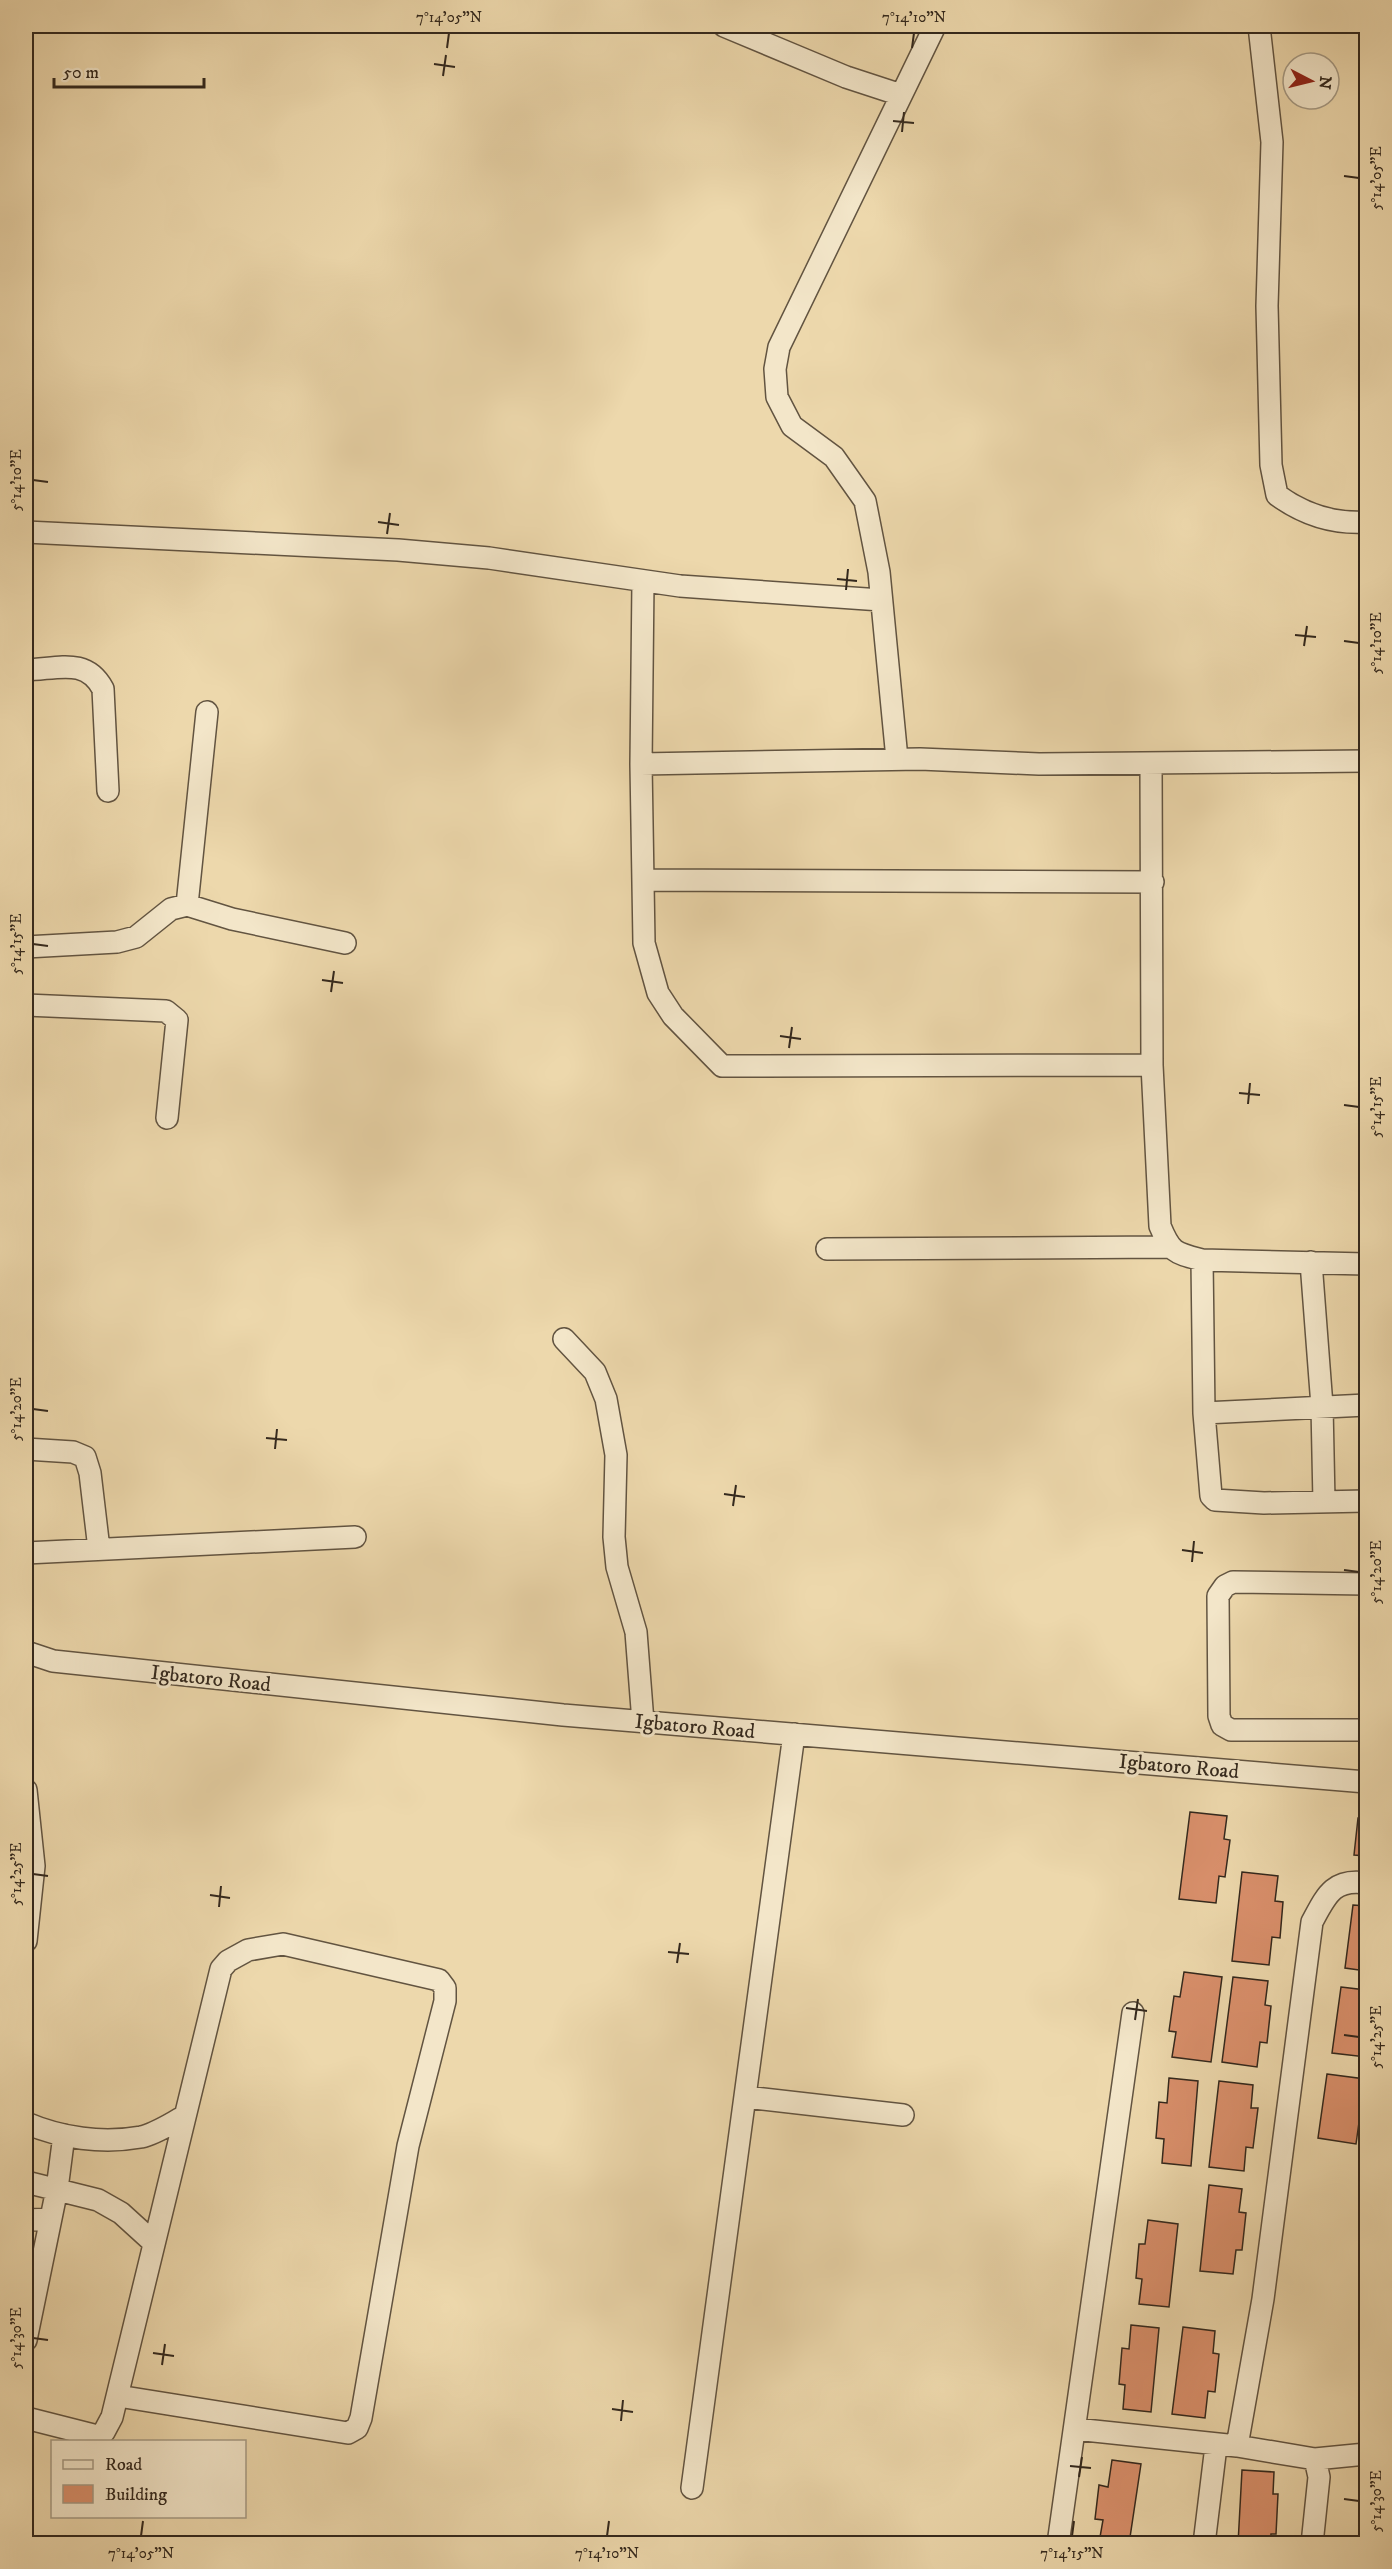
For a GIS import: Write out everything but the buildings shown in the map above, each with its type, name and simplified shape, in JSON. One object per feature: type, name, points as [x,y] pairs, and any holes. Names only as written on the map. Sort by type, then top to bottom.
[{"type":"street","points":[[724,26],[846,78],[901,95]]},
{"type":"street","points":[[897,759],[879,572],[865,501],[834,457],[792,426],[777,397],[775,369],[779,347],[935,26]]},
{"type":"street","points":[[1259,26],[1272,142],[1267,306],[1273,475],[1277,495],[1297,510],[1347,523],[1366,522]]},
{"type":"street","points":[[26,532],[409,551],[489,558],[680,586],[881,600]]},
{"type":"street","points":[[643,581],[641,764],[644,943],[658,993],[673,1016],[722,1066],[1152,1065]]},
{"type":"street","points":[[26,670],[83,668],[95,675],[103,689],[108,791]]},
{"type":"street","points":[[187,904],[207,712]]},
{"type":"street","points":[[641,764],[897,759],[1039,764],[1366,761]]},
{"type":"street","points":[[1151,763],[1152,1065],[1161,1226],[1169,1247],[1179,1254],[1202,1260],[1366,1264]]},
{"type":"street","points":[[643,880],[1153,882]]},
{"type":"street","points":[[26,947],[126,940],[136,937],[171,909],[187,904],[232,920],[345,943]]},
{"type":"street","points":[[26,1005],[166,1011],[172,1014],[177,1020],[167,1118]]},
{"type":"street","points":[[827,1249],[1169,1247]]},
{"type":"street","points":[[1202,1260],[1204,1413],[1211,1496],[1215,1500],[1264,1503],[1366,1501]]},
{"type":"street","points":[[1311,1262],[1322,1406],[1324,1502]]},
{"type":"street","points":[[564,1339],[595,1372],[606,1398],[616,1455],[614,1537],[617,1567],[636,1632],[643,1722]]},
{"type":"street","points":[[1204,1413],[1366,1405]]},
{"type":"street","points":[[26,1449],[73,1452],[85,1457],[90,1473],[99,1549]]},
{"type":"street","points":[[26,1553],[355,1537]]},
{"type":"street","points":[[1366,1584],[1233,1582],[1224,1586],[1218,1596],[1219,1716],[1222,1725],[1231,1731],[1366,1730]]},
{"type":"street","name":"Igbatoro Road","points":[[26,1652],[52,1661],[643,1722],[1366,1782]]},
{"type":"street","points":[[692,2488],[794,1734]]},
{"type":"street","points":[[26,1790],[34,1866],[26,1941]]},
{"type":"street","points":[[1204,2544],[1263,2299],[1312,1922],[1326,1897],[1340,1884],[1352,1881],[1366,1883]]},
{"type":"street","points":[[26,2418],[97,2436],[104,2432],[112,2417],[183,2117],[221,1970],[228,1961],[248,1950],[283,1944],[439,1980],[445,1988],[445,2001],[408,2146],[361,2418],[357,2428],[348,2433],[118,2396]]},
{"type":"street","points":[[1058,2544],[1132,2013]]},
{"type":"street","points":[[746,2097],[903,2115]]},
{"type":"street","points":[[26,2123],[64,2135],[105,2140],[143,2137],[183,2117]]},
{"type":"street","points":[[26,2340],[57,2189],[64,2135]]},
{"type":"street","points":[[26,2182],[98,2200],[114,2208],[154,2243]]},
{"type":"street","points":[[26,2220],[50,2219]]},
{"type":"street","points":[[1075,2429],[1226,2446],[1315,2459],[1366,2454]]},
{"type":"street","points":[[1312,2544],[1319,2477],[1315,2459]]}]
